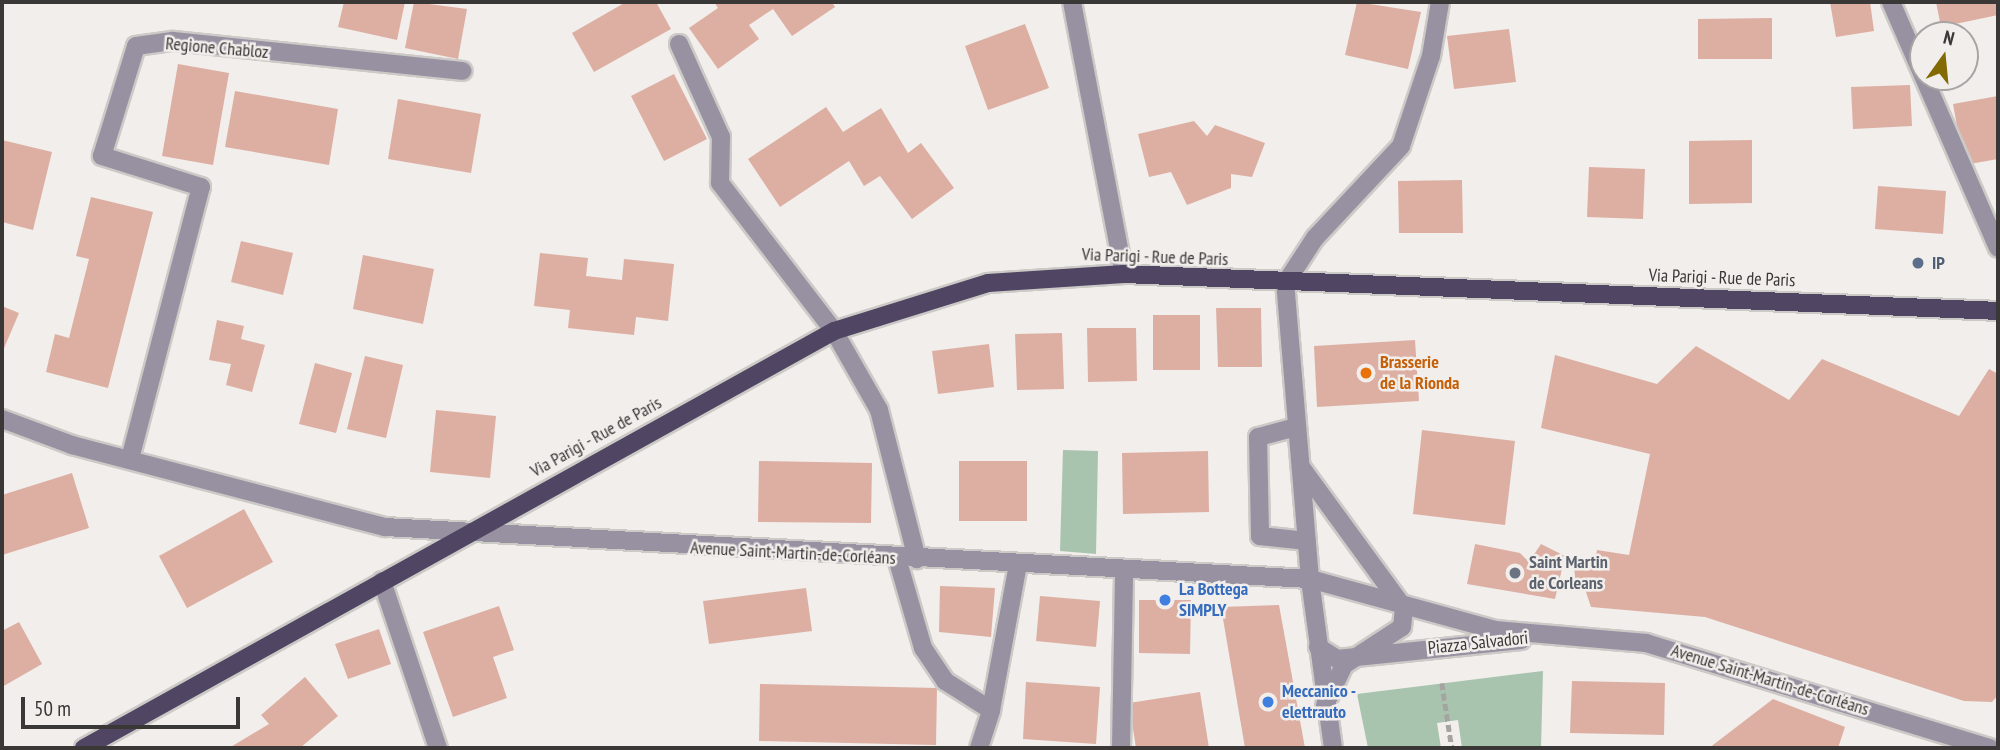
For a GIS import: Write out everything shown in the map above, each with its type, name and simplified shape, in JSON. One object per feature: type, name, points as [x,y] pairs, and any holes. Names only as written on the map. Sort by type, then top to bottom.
[{"type":"main road","name":"Via Parigi - Rue de Paris","points":[[83,748],[461,534],[834,331],[988,283],[1124,274],[1285,284],[1998,311]]},
{"type":"street","points":[[1072,2],[1124,274]]},
{"type":"street","points":[[1332,748],[1310,579],[1285,284],[1315,239],[1401,146],[1431,56],[1440,2]]},
{"type":"street","points":[[1891,2],[1998,248]]},
{"type":"street","name":"Regione Chabloz","points":[[130,459],[201,187],[102,156],[136,46],[173,41],[462,71]]},
{"type":"street","points":[[679,44],[721,137],[720,183],[834,331],[879,410],[917,559]]},
{"type":"street","points":[[2,419],[130,459],[343,518],[461,534]]},
{"type":"street","points":[[1296,426],[1258,437],[1260,536],[1307,541]]},
{"type":"street","points":[[1300,465],[1404,608],[1402,627],[1354,657],[1325,705]]},
{"type":"street","name":"Avenue Saint-Martin-de-Corléans","points":[[461,534],[1310,579]]},
{"type":"street","points":[[897,558],[923,648],[944,681],[990,710]]},
{"type":"street","points":[[979,748],[990,710],[1018,564]]},
{"type":"street","points":[[1121,748],[1124,570]]},
{"type":"street","name":"Piazza Salvadori","points":[[1310,579],[1404,608],[1544,637]]},
{"type":"street","points":[[382,581],[438,748]]},
{"type":"street","name":"Avenue Saint-Martin-de-Corléans","points":[[1544,637],[1646,643],[1967,744],[1990,748]]},
{"type":"street","name":"Piazza Salvadori","points":[[1318,647],[1327,657],[1354,657],[1544,637]]},
{"type":"path","points":[[1442,683],[1452,748]]},
{"type":"green space","points":[[1063,450],[1098,451],[1096,554],[1060,551]]},
{"type":"green space","points":[[1543,671],[1541,748],[1462,748],[1458,720],[1437,723],[1441,748],[1368,748],[1357,694]]},
{"type":"building","points":[[344,2],[405,2],[397,40],[338,27]]},
{"type":"building","points":[[414,2],[467,9],[458,59],[405,48]]},
{"type":"building","points":[[626,2],[656,2],[671,29],[594,72],[572,33]]},
{"type":"building","points":[[714,2],[832,2],[835,7],[792,36],[773,9],[749,25],[759,39],[718,69],[689,28],[718,8]]},
{"type":"building","points":[[1357,2],[1421,12],[1408,69],[1345,55]]},
{"type":"building","points":[[1830,2],[1870,2],[1874,31],[1836,37]]},
{"type":"building","points":[[1936,2],[1998,2],[1998,15],[1970,21],[1940,21]]},
{"type":"building","points":[[1772,18],[1772,59],[1698,59],[1698,19]]},
{"type":"building","points":[[1025,24],[1049,88],[988,110],[965,46]]},
{"type":"building","points":[[1509,29],[1516,82],[1454,89],[1447,36]]},
{"type":"building","points":[[178,64],[229,73],[213,165],[162,156]]},
{"type":"building","points":[[674,74],[707,139],[664,161],[631,96]]},
{"type":"building","points":[[1909,85],[1912,126],[1853,129],[1851,87]]},
{"type":"building","points":[[235,91],[338,109],[329,165],[225,147]]},
{"type":"building","points":[[1998,96],[1998,159],[1964,165],[1953,104]]},
{"type":"building","points":[[398,99],[481,114],[471,173],[388,159]]},
{"type":"building","points":[[826,107],[843,132],[881,108],[908,153],[921,143],[954,188],[912,219],[880,176],[864,186],[849,161],[780,207],[748,159]]},
{"type":"building","points":[[1194,121],[1207,136],[1215,125],[1265,143],[1252,177],[1231,174],[1231,188],[1187,205],[1171,172],[1149,177],[1138,134]]},
{"type":"building","points":[[2,140],[52,152],[33,230],[2,222]]},
{"type":"building","points":[[1752,140],[1752,203],[1689,204],[1689,141]]},
{"type":"building","points":[[1589,167],[1645,169],[1643,219],[1587,217]]},
{"type":"building","points":[[1462,180],[1463,233],[1399,233],[1398,181]]},
{"type":"building","points":[[1878,186],[1946,191],[1943,234],[1875,229]]},
{"type":"building","points":[[91,197],[153,212],[108,388],[46,372],[55,334],[69,338],[89,259],[76,256]]},
{"type":"building","points":[[241,241],[293,253],[283,295],[231,282]]},
{"type":"building","points":[[540,253],[588,258],[586,276],[622,280],[624,259],[674,264],[668,321],[636,317],[634,335],[568,328],[570,310],[534,306]]},
{"type":"building","points":[[363,255],[434,269],[423,324],[353,309]]},
{"type":"building","points":[[2,306],[19,313],[2,353]]},
{"type":"building","points":[[1216,308],[1261,308],[1262,367],[1218,367]]},
{"type":"building","points":[[1153,315],[1200,315],[1200,370],[1153,370]]},
{"type":"building","points":[[217,320],[244,326],[241,339],[265,345],[252,392],[226,385],[231,364],[209,360]]},
{"type":"building","points":[[1087,328],[1136,328],[1137,381],[1088,382]]},
{"type":"building","points":[[1062,333],[1064,389],[1017,390],[1015,334]]},
{"type":"building","name":"Brasserie de la Rionda","points":[[1415,340],[1419,401],[1317,407],[1314,346]]},
{"type":"building","points":[[989,344],[994,387],[938,394],[932,351]]},
{"type":"building","points":[[1696,346],[1789,400],[1822,359],[1959,416],[1989,369],[1998,374],[1998,695],[1992,702],[1964,701],[1705,617],[1591,607],[1585,589],[1576,585],[1574,568],[1594,566],[1597,550],[1629,555],[1650,454],[1541,428],[1555,355],[1657,384]]},
{"type":"building","points":[[365,356],[403,365],[386,438],[347,429]]},
{"type":"building","points":[[315,363],[352,373],[336,433],[299,424]]},
{"type":"building","points":[[436,410],[496,416],[490,478],[430,472]]},
{"type":"building","points":[[1422,430],[1515,441],[1505,525],[1413,514]]},
{"type":"building","points":[[1208,451],[1209,512],[1123,514],[1122,453]]},
{"type":"building","points":[[759,461],[872,463],[871,523],[758,522]]},
{"type":"building","points":[[959,461],[1027,461],[1027,521],[959,521]]},
{"type":"building","points":[[72,473],[89,528],[2,555],[2,495]]},
{"type":"building","points":[[244,509],[273,562],[187,608],[159,556]]},
{"type":"building","name":"Saint Martin de Corleans","points":[[1475,544],[1520,553],[1529,562],[1541,544],[1565,556],[1555,599],[1467,584]]},
{"type":"building","points":[[940,586],[995,588],[991,637],[939,632]]},
{"type":"building","points":[[806,588],[812,631],[709,644],[703,601]]},
{"type":"building","points":[[1040,596],[1100,601],[1096,647],[1036,641]]},
{"type":"building","points":[[1139,600],[1191,600],[1190,654],[1139,653]]},
{"type":"building","points":[[1279,605],[1305,748],[1245,748],[1221,607]]},
{"type":"building","points":[[499,606],[514,650],[493,657],[507,698],[453,717],[423,632]]},
{"type":"building","points":[[19,622],[42,664],[2,687],[2,631]]},
{"type":"building","points":[[379,629],[391,664],[348,679],[335,644]]},
{"type":"building","points":[[305,677],[338,716],[300,748],[229,748],[269,724],[261,715]]},
{"type":"building","points":[[1572,681],[1665,683],[1664,735],[1570,733]]},
{"type":"building","points":[[1026,682],[1100,687],[1096,744],[1023,739]]},
{"type":"building","points":[[760,684],[937,688],[936,745],[759,741]]},
{"type":"building","points":[[1200,692],[1209,748],[1136,748],[1129,703]]},
{"type":"building","points":[[1773,699],[1845,727],[1838,748],[1709,748]]},
{"type":"place","name":"IP","points":[[1918,263]]},
{"type":"place","name":"Brasserie de la Rionda","points":[[1366,373]]},
{"type":"place","name":"Saint Martin de Corleans","points":[[1515,573]]},
{"type":"place","name":"La Bottega SIMPLY","points":[[1165,600]]},
{"type":"place","name":"Meccanico - elettrauto","points":[[1268,702]]}]
